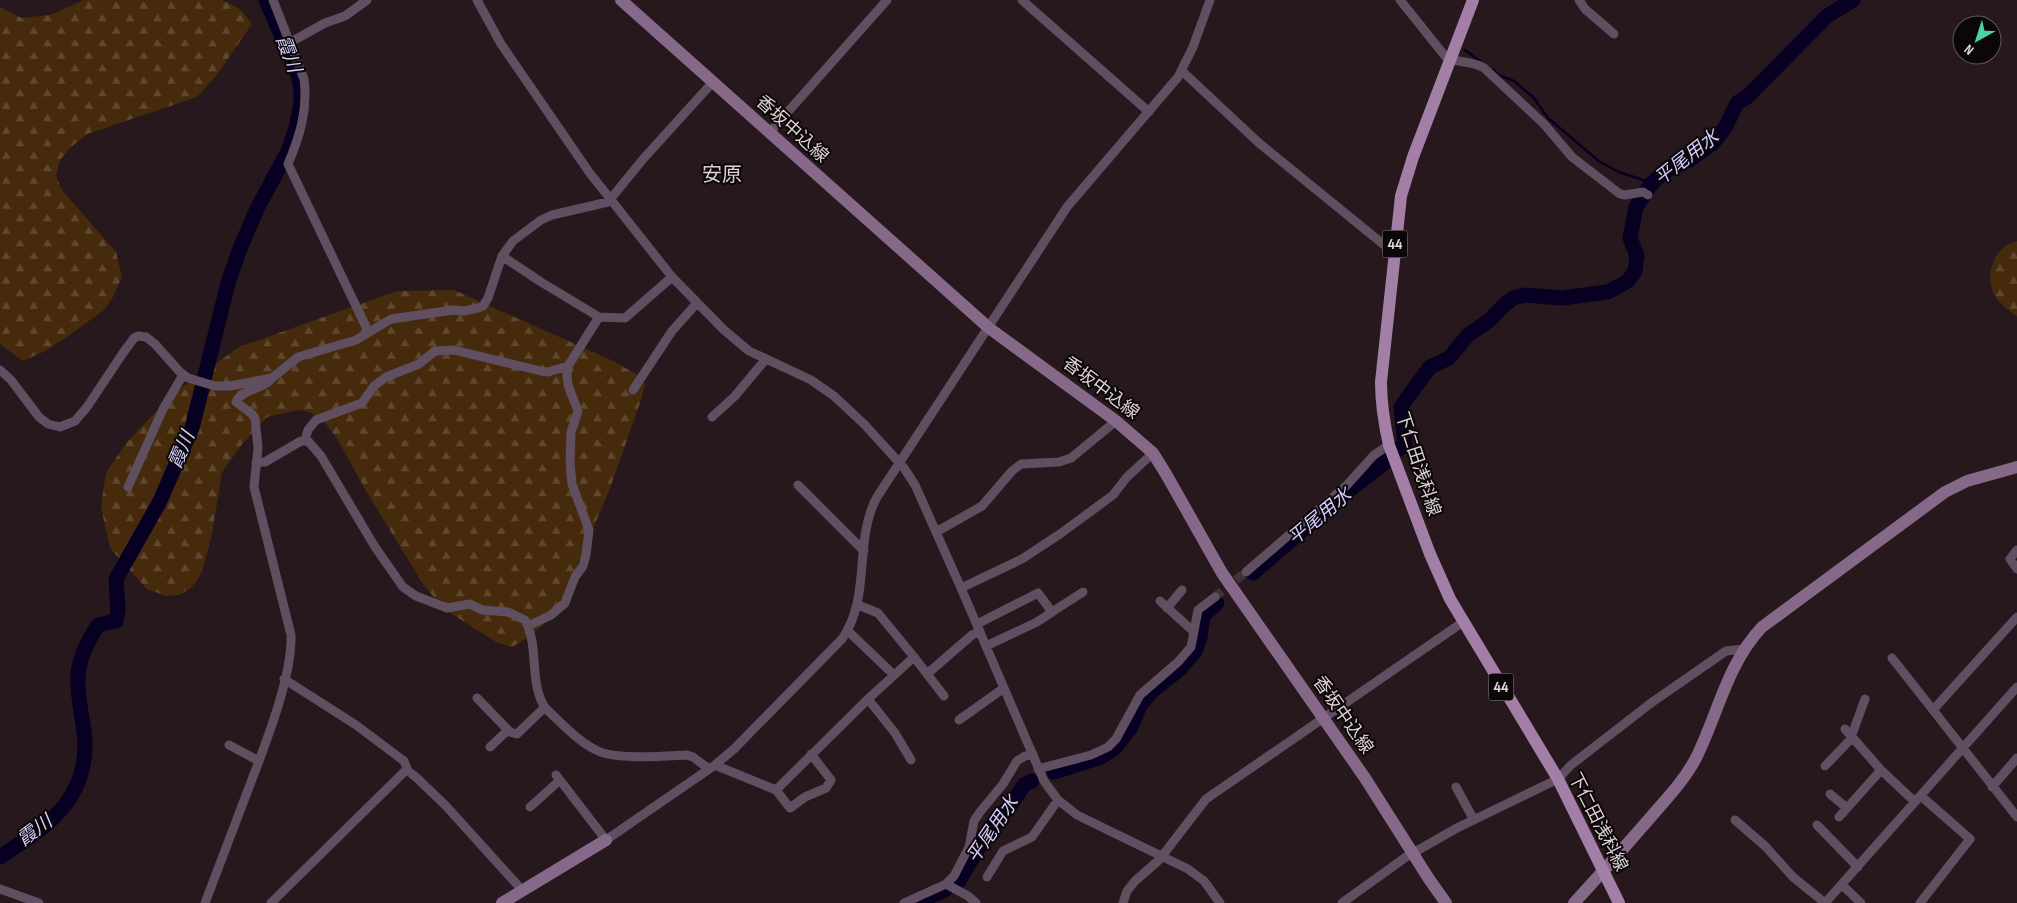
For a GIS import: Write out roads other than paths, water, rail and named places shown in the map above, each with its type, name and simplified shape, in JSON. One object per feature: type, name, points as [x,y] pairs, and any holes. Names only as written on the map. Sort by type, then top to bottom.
[{"type":"main road","name":"香坂中込線","points":[[621,0],[989,328],[1116,420],[1153,453],[1222,573],[1324,718],[1446,903]]},
{"type":"main road","name":"下仁田浅科線","points":[[1473,0],[1406,179],[1398,216],[1381,382],[1381,405],[1389,445],[1439,577],[1463,622],[1558,779],[1619,903]]},
{"type":"main road","points":[[1574,903],[1682,780],[1696,758],[1730,678],[1744,649],[1753,637],[1774,618],[1940,496],[1967,481],[2017,468]]},
{"type":"main road","points":[[502,903],[606,840]]},
{"type":"street","points":[[273,0],[304,79],[306,102],[299,132],[288,164],[368,331]]},
{"type":"street","points":[[291,42],[325,23],[345,16],[368,0]]},
{"type":"street","points":[[478,0],[501,44],[610,200],[672,277],[737,342],[765,360],[798,373],[823,387],[852,412],[900,462],[914,485],[936,532],[979,628],[1038,769],[1058,800],[1084,820],[1162,855],[1188,869],[1204,881],[1220,903]]},
{"type":"street","points":[[770,132],[887,0]]},
{"type":"street","points":[[1022,0],[1149,112]]},
{"type":"street","points":[[530,807],[558,777],[606,840],[712,767],[734,749],[830,654],[848,631],[858,605],[868,518],[877,497],[1067,207],[1149,112],[1182,70],[1210,0]]},
{"type":"street","points":[[1400,0],[1445,56],[1450,59],[1472,62],[1484,68],[1544,124],[1572,156],[1620,194],[1645,193]]},
{"type":"street","points":[[1579,0],[1585,9],[1614,34]]},
{"type":"street","points":[[1182,70],[1259,143],[1394,253]]},
{"type":"street","points":[[204,903],[275,718],[291,644],[291,635],[254,487],[258,448],[255,418],[236,402],[240,396],[265,385],[298,357],[356,340],[368,331],[391,319],[453,310],[464,312],[483,306],[488,298],[502,256],[513,241],[541,220],[558,213],[606,203],[610,200],[644,158],[713,82]]},
{"type":"street","points":[[502,256],[599,317],[626,318],[672,277]]},
{"type":"street","points":[[633,390],[672,331],[697,303]]},
{"type":"street","points":[[528,626],[551,615],[565,603],[575,577],[583,566],[589,540],[589,530],[572,484],[570,463],[571,432],[578,411],[568,385],[568,366],[599,317]]},
{"type":"street","points":[[0,370],[11,380],[27,404],[39,417],[48,424],[60,427],[75,421],[88,407],[123,353],[134,338],[138,336],[146,337],[155,344],[183,375],[197,381],[230,386],[272,378]]},
{"type":"street","points":[[256,462],[265,462],[304,440],[308,430],[316,420],[362,403],[374,386],[386,376],[418,364],[436,352],[454,350],[541,372],[548,372],[568,366]]},
{"type":"street","points":[[712,417],[736,396],[765,360]]},
{"type":"street","points":[[128,487],[163,409],[183,375]]},
{"type":"street","points":[[936,532],[982,506],[1012,470],[1021,464],[1059,462],[1072,458],[1116,420]]},
{"type":"street","points":[[304,440],[313,446],[321,456],[375,547],[403,587],[416,596],[447,608],[470,604],[482,610],[508,612],[525,620],[532,640],[537,688],[545,707],[582,741],[603,754],[659,757],[687,755],[712,767],[776,790],[790,808],[826,788],[831,780],[811,754]]},
{"type":"street","points":[[1246,572],[1347,486],[1374,455],[1389,445]]},
{"type":"street","points":[[961,588],[1022,559],[1060,534],[1112,495],[1127,477],[1153,453]]},
{"type":"street","points":[[798,485],[864,550]]},
{"type":"street","points":[[2017,550],[2010,559],[2017,568]]},
{"type":"street","points":[[1167,608],[1182,590]]},
{"type":"street","points":[[986,646],[1037,622],[1083,592]]},
{"type":"street","points":[[927,674],[979,628],[1038,593],[1052,612]]},
{"type":"street","points":[[1038,769],[1091,755],[1108,747],[1119,734],[1140,695],[1178,662],[1191,646],[1198,610],[1215,597]]},
{"type":"street","points":[[1160,601],[1194,632]]},
{"type":"street","points":[[858,605],[878,613],[944,696]]},
{"type":"street","points":[[1933,710],[2017,617]]},
{"type":"street","points":[[1123,903],[1127,891],[1162,855],[1206,799],[1463,622]]},
{"type":"street","points":[[848,631],[894,675]]},
{"type":"street","points":[[1342,903],[1412,854],[1474,820],[1558,779],[1571,765],[1674,687],[1726,651],[1744,649]]},
{"type":"street","points":[[776,790],[868,698],[914,657]]},
{"type":"street","points":[[1892,658],[2017,817]]},
{"type":"street","points":[[284,679],[356,725],[404,761],[408,772],[417,778],[446,806],[522,890]]},
{"type":"street","points":[[1735,820],[1765,846],[1793,877],[1825,903],[2017,687]]},
{"type":"street","points":[[959,720],[1004,688]]},
{"type":"street","points":[[477,698],[508,730],[517,734],[545,707]]},
{"type":"street","points":[[868,698],[895,733],[911,760]]},
{"type":"street","points":[[1826,766],[1845,747],[1852,736],[1865,699]]},
{"type":"street","points":[[1846,729],[1881,770],[1970,839],[1920,903]]},
{"type":"street","points":[[490,747],[508,730]]},
{"type":"street","points":[[229,745],[259,762]]},
{"type":"street","points":[[904,903],[946,884],[964,859],[969,847],[974,821],[1003,784],[1017,761],[1032,754]]},
{"type":"street","points":[[1992,787],[2017,758]]},
{"type":"street","points":[[1839,817],[1881,770]]},
{"type":"street","points":[[271,903],[384,791],[404,772],[408,772]]},
{"type":"street","points":[[1456,787],[1474,820]]},
{"type":"street","points":[[1830,794],[1847,808]]},
{"type":"street","points":[[987,877],[1003,851],[1032,837],[1058,800]]},
{"type":"street","points":[[1817,825],[1858,867]]},
{"type":"street","points":[[946,884],[968,896],[976,903]]},
{"type":"street","points":[[1842,885],[1862,903]]},
{"type":"street","points":[[0,890],[39,903]]},
{"type":"waterway","name":"霞川","points":[[0,857],[52,819],[65,805],[77,786],[85,754],[78,688],[81,659],[98,625],[116,621],[118,610],[116,579],[159,503],[192,428],[228,283],[239,251],[257,209],[288,151],[296,128],[301,104],[301,87],[297,72],[266,0]]},
{"type":"waterway","name":"平尾用水","points":[[1398,450],[1405,444],[1401,407],[1430,367],[1449,358],[1468,335],[1490,320],[1513,298],[1525,295],[1562,298],[1608,292],[1628,281],[1635,271],[1637,256],[1630,238],[1636,207],[1652,183],[1664,172],[1691,159],[1712,144],[1725,128],[1737,103],[1747,97],[1827,16],[1853,0]]},
{"type":"waterway","points":[[1465,50],[1484,64]]},
{"type":"waterway","points":[[1493,70],[1498,75],[1514,81],[1533,97],[1548,118],[1600,162],[1619,172],[1652,183]]},
{"type":"waterway","name":"平尾用水","points":[[1253,573],[1343,495],[1388,460]]},
{"type":"waterway","name":"平尾用水","points":[[1054,772],[1101,757],[1115,748],[1131,727],[1140,705],[1152,691],[1181,668],[1195,651],[1200,638],[1203,616],[1217,603]]},
{"type":"waterway","name":"平尾用水","points":[[958,882],[990,829],[1024,785],[1032,781]]},
{"type":"waterway","name":"平尾用水","points":[[915,903],[945,890]]},
{"type":"tunnel","points":[[1215,597],[1246,572]]},
{"type":"district","name":"安原","points":[[722,175]]}]
